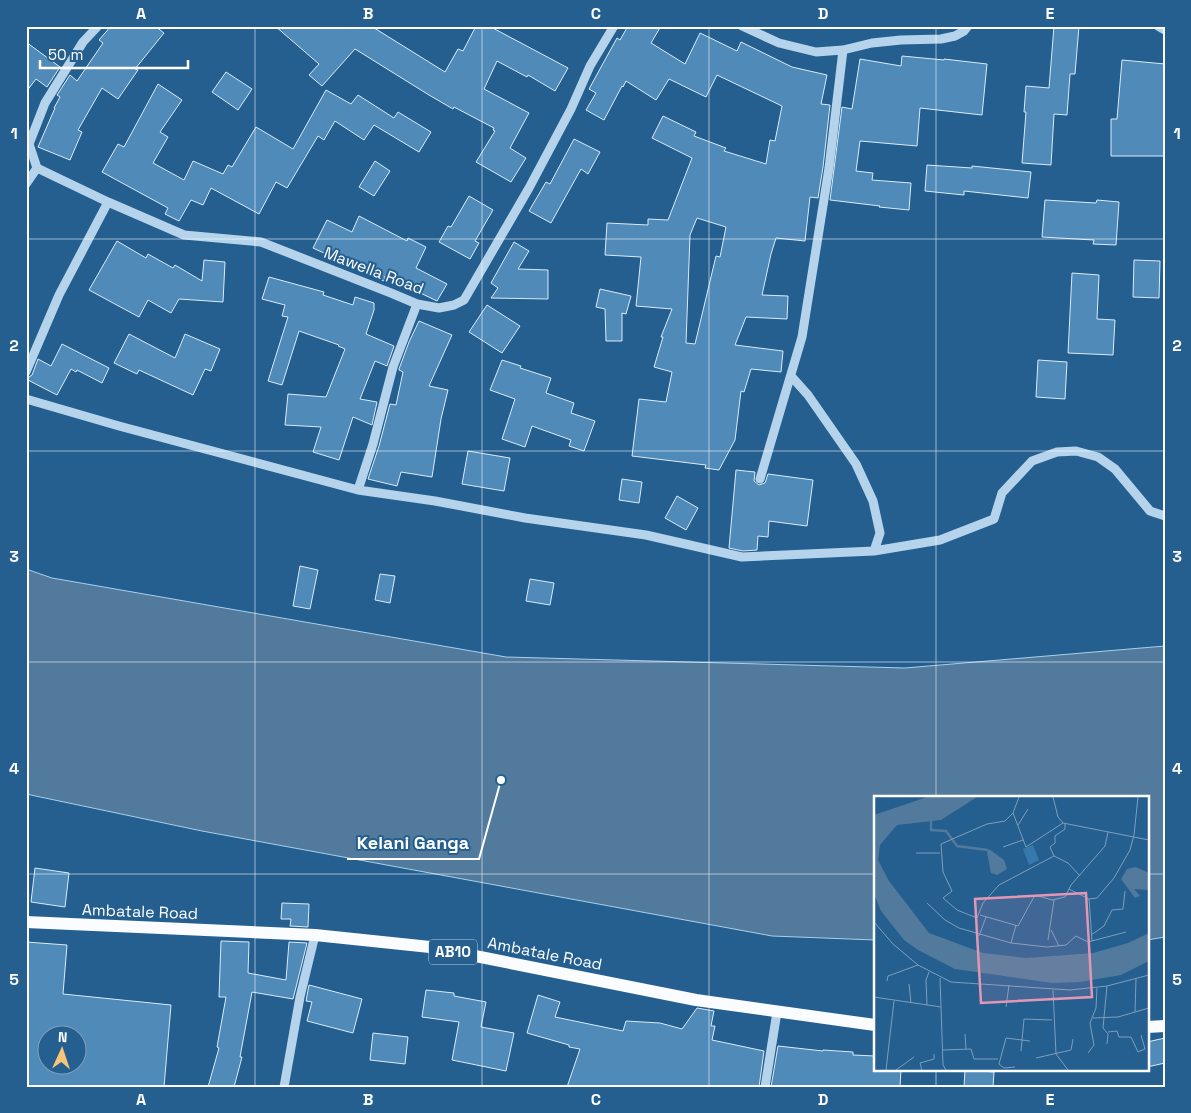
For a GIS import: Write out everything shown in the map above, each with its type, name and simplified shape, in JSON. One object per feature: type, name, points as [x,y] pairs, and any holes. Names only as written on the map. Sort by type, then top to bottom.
[{"type":"main road","name":"Ambatale Road","points":[[26,922],[315,935],[430,947],[696,1000],[874,1025]]},
{"type":"main road","points":[[1148,1027],[1165,1026]]},
{"type":"street","points":[[26,184],[37,168],[29,144],[45,103],[83,42],[98,26]]},
{"type":"street","name":"Mawella Road","points":[[37,168],[184,235],[261,242],[417,304],[439,308],[454,305],[464,300],[529,188],[571,109],[590,66],[614,26]]},
{"type":"street","points":[[742,26],[779,44],[816,52],[843,50],[872,43],[941,39],[955,36],[964,31],[968,26]]},
{"type":"street","points":[[1158,26],[1165,30]]},
{"type":"street","points":[[760,478],[802,337],[829,168],[843,50]]},
{"type":"street","points":[[26,372],[59,295],[108,202]]},
{"type":"street","points":[[358,490],[393,366],[417,304]]},
{"type":"street","points":[[791,376],[808,396],[856,464],[872,501],[880,533],[874,551]]},
{"type":"street","points":[[26,399],[358,490],[435,501],[525,518],[646,535],[742,557],[874,551],[940,540],[994,518],[1002,493],[1032,461],[1057,452],[1076,451],[1098,457],[1116,469],[1150,511],[1165,516]]},
{"type":"street","points":[[284,1087],[300,997],[315,935]]},
{"type":"street","points":[[765,1087],[777,1012]]},
{"type":"water","points":[[26,569],[52,578],[506,657],[905,668],[1165,646],[1165,937],[1148,940],[1148,796],[874,796],[874,940],[772,936],[202,831],[26,794]]},
{"type":"building","points":[[111,26],[155,26],[164,33],[135,69],[138,70],[118,99],[102,88],[78,130],[82,132],[70,160],[38,147],[60,97],[57,95],[70,75],[77,81],[103,43],[99,40]]},
{"type":"building","points":[[275,26],[371,26],[445,72],[458,49],[463,51],[476,26],[489,26],[568,68],[555,91],[528,75],[527,77],[497,61],[484,89],[529,113],[510,148],[526,158],[511,182],[476,162],[495,131],[493,130],[494,128],[454,107],[453,109],[355,49],[322,86],[309,75],[319,64]]},
{"type":"building","points":[[628,26],[661,26],[651,43],[685,64],[700,33],[737,51],[741,42],[792,67],[827,75],[821,104],[830,105],[818,198],[810,197],[805,241],[776,238],[762,295],[788,296],[787,319],[746,317],[735,345],[783,351],[781,372],[751,369],[744,392],[741,391],[735,440],[719,470],[705,468],[706,465],[632,456],[639,399],[666,402],[672,372],[654,367],[663,337],[661,337],[672,309],[636,306],[641,257],[605,255],[607,223],[648,225],[648,219],[668,220],[692,158],[652,138],[663,116],[696,132],[694,136],[726,148],[724,151],[766,164],[770,140],[775,141],[782,106],[717,75],[706,97],[669,79],[656,100],[626,81],[604,120],[586,110],[596,93],[589,89],[617,38],[620,40]],"holes":[[[697,218],[726,227],[720,257],[716,256],[695,344],[686,343],[690,235]]]},
{"type":"building","points":[[1054,26],[1079,26],[1075,74],[1070,74],[1067,115],[1054,114],[1051,165],[1022,163],[1026,86],[1049,88]]},
{"type":"building","points":[[26,42],[60,67],[47,87],[36,79],[26,92]]},
{"type":"building","points":[[902,56],[987,64],[982,115],[920,108],[917,146],[860,141],[856,171],[873,173],[872,180],[911,183],[909,210],[830,200],[842,107],[852,109],[860,59],[901,66]]},
{"type":"building","points":[[1122,60],[1165,64],[1165,156],[1111,156],[1111,119],[1117,119]]},
{"type":"building","points":[[226,72],[252,89],[238,110],[212,92]]},
{"type":"building","points":[[158,84],[182,100],[160,132],[168,137],[153,163],[184,180],[193,161],[223,174],[228,165],[232,167],[256,127],[293,149],[326,90],[351,104],[358,95],[394,118],[398,112],[431,132],[419,152],[374,125],[364,140],[335,121],[324,140],[318,136],[287,188],[276,182],[259,214],[211,188],[203,205],[191,200],[179,221],[165,214],[168,208],[102,172],[118,144],[124,147]]},
{"type":"building","points":[[574,139],[600,152],[588,174],[581,169],[551,223],[529,211],[546,182],[550,184]]},
{"type":"building","points":[[375,161],[390,171],[374,196],[359,187]]},
{"type":"building","points":[[927,165],[972,168],[972,166],[1031,172],[1028,198],[964,191],[964,195],[925,191]]},
{"type":"building","points":[[469,196],[493,210],[475,241],[479,243],[470,259],[439,242],[448,226],[451,227]]},
{"type":"building","points":[[1045,200],[1096,203],[1097,200],[1119,202],[1116,245],[1093,244],[1094,240],[1042,237]]},
{"type":"building","points":[[359,216],[407,241],[408,238],[426,247],[416,268],[447,284],[437,301],[385,276],[384,281],[313,248],[327,220],[352,232]]},
{"type":"building","points":[[117,241],[146,258],[148,254],[173,268],[175,265],[202,281],[204,260],[225,262],[223,302],[179,299],[171,313],[148,300],[139,317],[89,290]]},
{"type":"building","points":[[514,242],[529,251],[518,269],[548,270],[548,299],[491,298],[498,288],[491,283]]},
{"type":"building","points":[[1134,260],[1160,261],[1159,298],[1133,297]]},
{"type":"building","points":[[1072,273],[1099,275],[1097,319],[1115,320],[1113,355],[1068,353]]},
{"type":"building","points":[[269,277],[324,292],[323,295],[353,305],[355,297],[374,303],[374,310],[366,334],[394,346],[387,366],[375,361],[360,399],[377,402],[372,425],[353,417],[339,460],[313,452],[321,427],[285,425],[288,394],[326,397],[345,349],[339,345],[299,331],[282,385],[268,381],[288,317],[282,316],[285,305],[262,299]]},
{"type":"building","points":[[600,289],[631,296],[626,314],[622,313],[622,341],[606,341],[605,309],[596,307]]},
{"type":"building","points":[[487,305],[520,326],[502,353],[469,332]]},
{"type":"building","points":[[419,321],[452,335],[429,386],[448,390],[441,419],[432,477],[401,472],[397,486],[368,479],[390,404],[396,405],[403,372],[399,369]]},
{"type":"building","points":[[129,334],[175,358],[185,334],[220,349],[211,371],[205,369],[193,395],[139,370],[137,374],[114,363]]},
{"type":"building","points":[[62,344],[109,368],[102,383],[77,370],[76,372],[71,369],[57,395],[26,379],[32,375],[38,359],[51,366]]},
{"type":"building","points":[[502,360],[551,378],[546,393],[574,403],[571,413],[595,421],[584,451],[569,446],[571,440],[532,426],[525,447],[502,439],[515,399],[490,390]]},
{"type":"building","points":[[1038,360],[1067,362],[1065,399],[1036,397]]},
{"type":"building","points":[[468,451],[510,458],[504,491],[462,484]]},
{"type":"building","points":[[736,470],[755,472],[754,481],[759,485],[765,483],[768,474],[813,480],[807,526],[769,521],[768,537],[758,536],[757,550],[743,551],[729,548]]},
{"type":"building","points":[[622,479],[642,482],[639,503],[619,500]]},
{"type":"building","points":[[677,496],[698,508],[686,530],[665,518]]},
{"type":"building","points":[[300,566],[318,570],[310,609],[293,606]]},
{"type":"building","points":[[380,574],[395,576],[390,603],[375,600]]},
{"type":"building","points":[[530,579],[554,583],[550,605],[526,601]]},
{"type":"building","points":[[35,868],[69,873],[65,907],[31,902]]},
{"type":"building","points":[[282,903],[309,904],[308,927],[290,926],[291,919],[281,919]]},
{"type":"building","points":[[221,941],[249,942],[248,973],[286,980],[289,942],[307,943],[293,999],[252,992],[240,1057],[242,1057],[234,1087],[208,1087],[219,1048],[217,1047],[226,997],[219,997]]},
{"type":"building","points":[[26,942],[67,945],[63,994],[171,1005],[164,1087],[26,1087]]},
{"type":"building","points":[[309,985],[362,999],[353,1033],[307,1021],[312,1002],[306,1001]]},
{"type":"building","points":[[426,990],[454,993],[454,996],[486,1002],[481,1027],[514,1033],[506,1071],[452,1060],[459,1022],[422,1017]]},
{"type":"building","points":[[538,995],[560,1002],[555,1017],[623,1031],[626,1021],[660,1023],[682,1029],[697,1008],[714,1011],[711,1026],[715,1026],[712,1040],[764,1051],[759,1087],[567,1087],[580,1049],[527,1033]]},
{"type":"building","points":[[373,1033],[408,1037],[405,1064],[370,1060]]},
{"type":"building","points":[[1165,1038],[1165,1063],[1148,1067],[1148,1042]]},
{"type":"building","points":[[778,1046],[853,1052],[853,1055],[874,1056],[874,1070],[901,1070],[900,1087],[771,1087]]},
{"type":"building","points":[[965,1070],[994,1072],[993,1087],[964,1087]]},
{"type":"place","name":"Kelani Ganga","points":[[501,780]]}]
